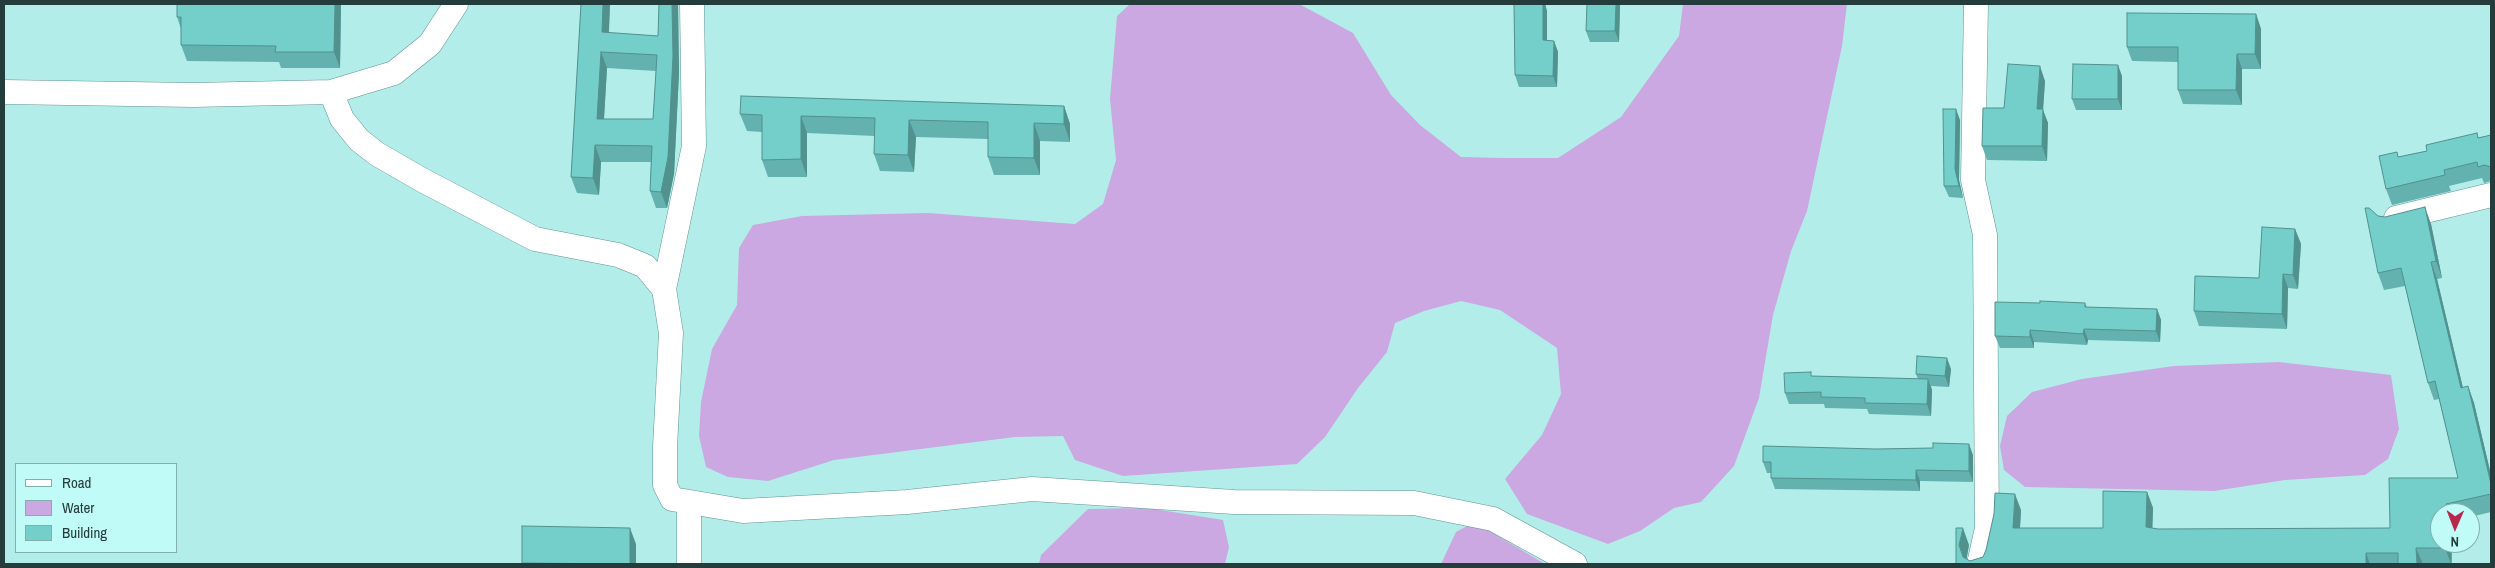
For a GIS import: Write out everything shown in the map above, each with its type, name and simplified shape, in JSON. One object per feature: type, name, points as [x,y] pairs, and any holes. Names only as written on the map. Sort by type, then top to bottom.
[{"type":"street","points":[[4,92],[193,95],[331,92],[394,73],[430,44],[456,4]]},
{"type":"street","points":[[692,4],[694,146],[664,289],[672,333],[665,447],[665,485],[672,500],[743,511],[907,502],[1032,489],[1234,502],[1414,502],[1493,519],[1575,564]]},
{"type":"street","points":[[1976,4],[1973,180],[1986,235],[1987,528],[1979,564]]},
{"type":"street","points":[[331,92],[342,119],[360,140],[376,154],[535,239],[618,255],[645,266],[664,289]]},
{"type":"street","points":[[2388,220],[2491,194]]},
{"type":"street","points":[[689,502],[689,564]]},
{"type":"water","points":[[1130,4],[1299,4],[1353,33],[1391,95],[1420,125],[1461,157],[1558,158],[1621,117],[1679,36],[1683,4],[1847,4],[1842,46],[1807,211],[1791,251],[1773,315],[1759,398],[1734,466],[1701,502],[1674,508],[1640,531],[1608,544],[1527,514],[1505,479],[1542,435],[1561,394],[1557,348],[1500,310],[1461,301],[1424,311],[1395,323],[1387,352],[1358,388],[1325,437],[1297,464],[1123,476],[1075,460],[1063,436],[1015,437],[834,460],[768,481],[728,477],[706,467],[699,436],[701,402],[712,349],[737,305],[739,248],[753,225],[802,216],[928,213],[1075,224],[1103,204],[1116,160],[1110,99],[1117,16]]},
{"type":"water","points":[[2279,362],[2391,375],[2399,429],[2388,459],[2365,475],[2285,480],[2214,491],[2025,487],[2004,470],[2000,446],[2007,416],[2032,392],[2082,379],[2174,366]]},
{"type":"water","points":[[1148,508],[1223,520],[1229,547],[1225,564],[1039,564],[1041,555],[1088,509]]},
{"type":"water","points":[[1467,526],[1481,526],[1545,564],[1441,564],[1456,532]]},
{"type":"building","points":[[177,4],[335,4],[334,52],[275,52],[276,46],[181,45],[181,17],[177,17]]},
{"type":"building","points":[[581,4],[603,4],[602,32],[658,36],[659,4],[672,4],[673,56],[668,157],[661,192],[650,191],[652,146],[595,145],[593,178],[571,177]],"holes":[[[601,52],[657,55],[653,119],[597,119]]]},
{"type":"building","points":[[1514,4],[1543,4],[1543,40],[1554,41],[1553,76],[1515,75]]},
{"type":"building","points":[[1587,4],[1616,4],[1615,31],[1586,31]]},
{"type":"building","points":[[2127,13],[2256,14],[2255,54],[2237,54],[2236,90],[2178,90],[2178,47],[2127,47]]},
{"type":"building","points":[[2008,64],[2040,66],[2037,109],[2043,109],[2042,146],[1982,146],[1983,108],[2004,108]]},
{"type":"building","points":[[2073,64],[2118,65],[2118,99],[2072,99]]},
{"type":"building","points":[[741,96],[1064,106],[1064,124],[1034,123],[1034,158],[988,157],[988,122],[909,120],[908,155],[874,154],[875,118],[801,116],[801,159],[762,160],[762,115],[740,114]]},
{"type":"building","points":[[1943,109],[1956,109],[1955,169],[1959,186],[1944,186]]},
{"type":"building","points":[[2477,133],[2478,138],[2491,135],[2491,167],[2484,165],[2478,167],[2477,162],[2444,170],[2445,175],[2386,189],[2379,156],[2397,152],[2398,157],[2427,151],[2426,145]]},
{"type":"building","points":[[2425,207],[2436,261],[2431,262],[2461,388],[2468,386],[2491,484],[2491,494],[2450,503],[2430,503],[2430,548],[2416,548],[2417,564],[2398,564],[2398,553],[2366,553],[2366,564],[1956,564],[1956,528],[1963,528],[1959,545],[1963,557],[1970,561],[1983,557],[1994,514],[1995,493],[2015,494],[2013,528],[2103,528],[2103,491],[2147,492],[2146,527],[2158,529],[2390,528],[2389,478],[2458,478],[2435,381],[2428,383],[2401,268],[2378,273],[2365,208],[2369,208],[2378,216],[2385,217]]},
{"type":"building","points":[[2262,227],[2295,229],[2293,275],[2283,274],[2282,314],[2194,311],[2195,276],[2259,278]]},
{"type":"building","points":[[2040,301],[2085,303],[2085,307],[2157,309],[2156,331],[2084,329],[2083,334],[2030,330],[2030,337],[1995,336],[1995,302],[2040,303]]},
{"type":"building","points":[[1917,356],[1947,358],[1945,376],[1916,374]]},
{"type":"building","points":[[1811,372],[1811,376],[1928,379],[1927,404],[1865,403],[1865,398],[1821,397],[1821,392],[1785,393],[1784,373]]},
{"type":"building","points":[[1933,443],[1969,444],[1969,471],[1916,470],[1916,480],[1771,478],[1771,462],[1763,462],[1763,446],[1876,449],[1933,448]]},
{"type":"building","points":[[522,526],[630,528],[630,564],[522,563]]}]
